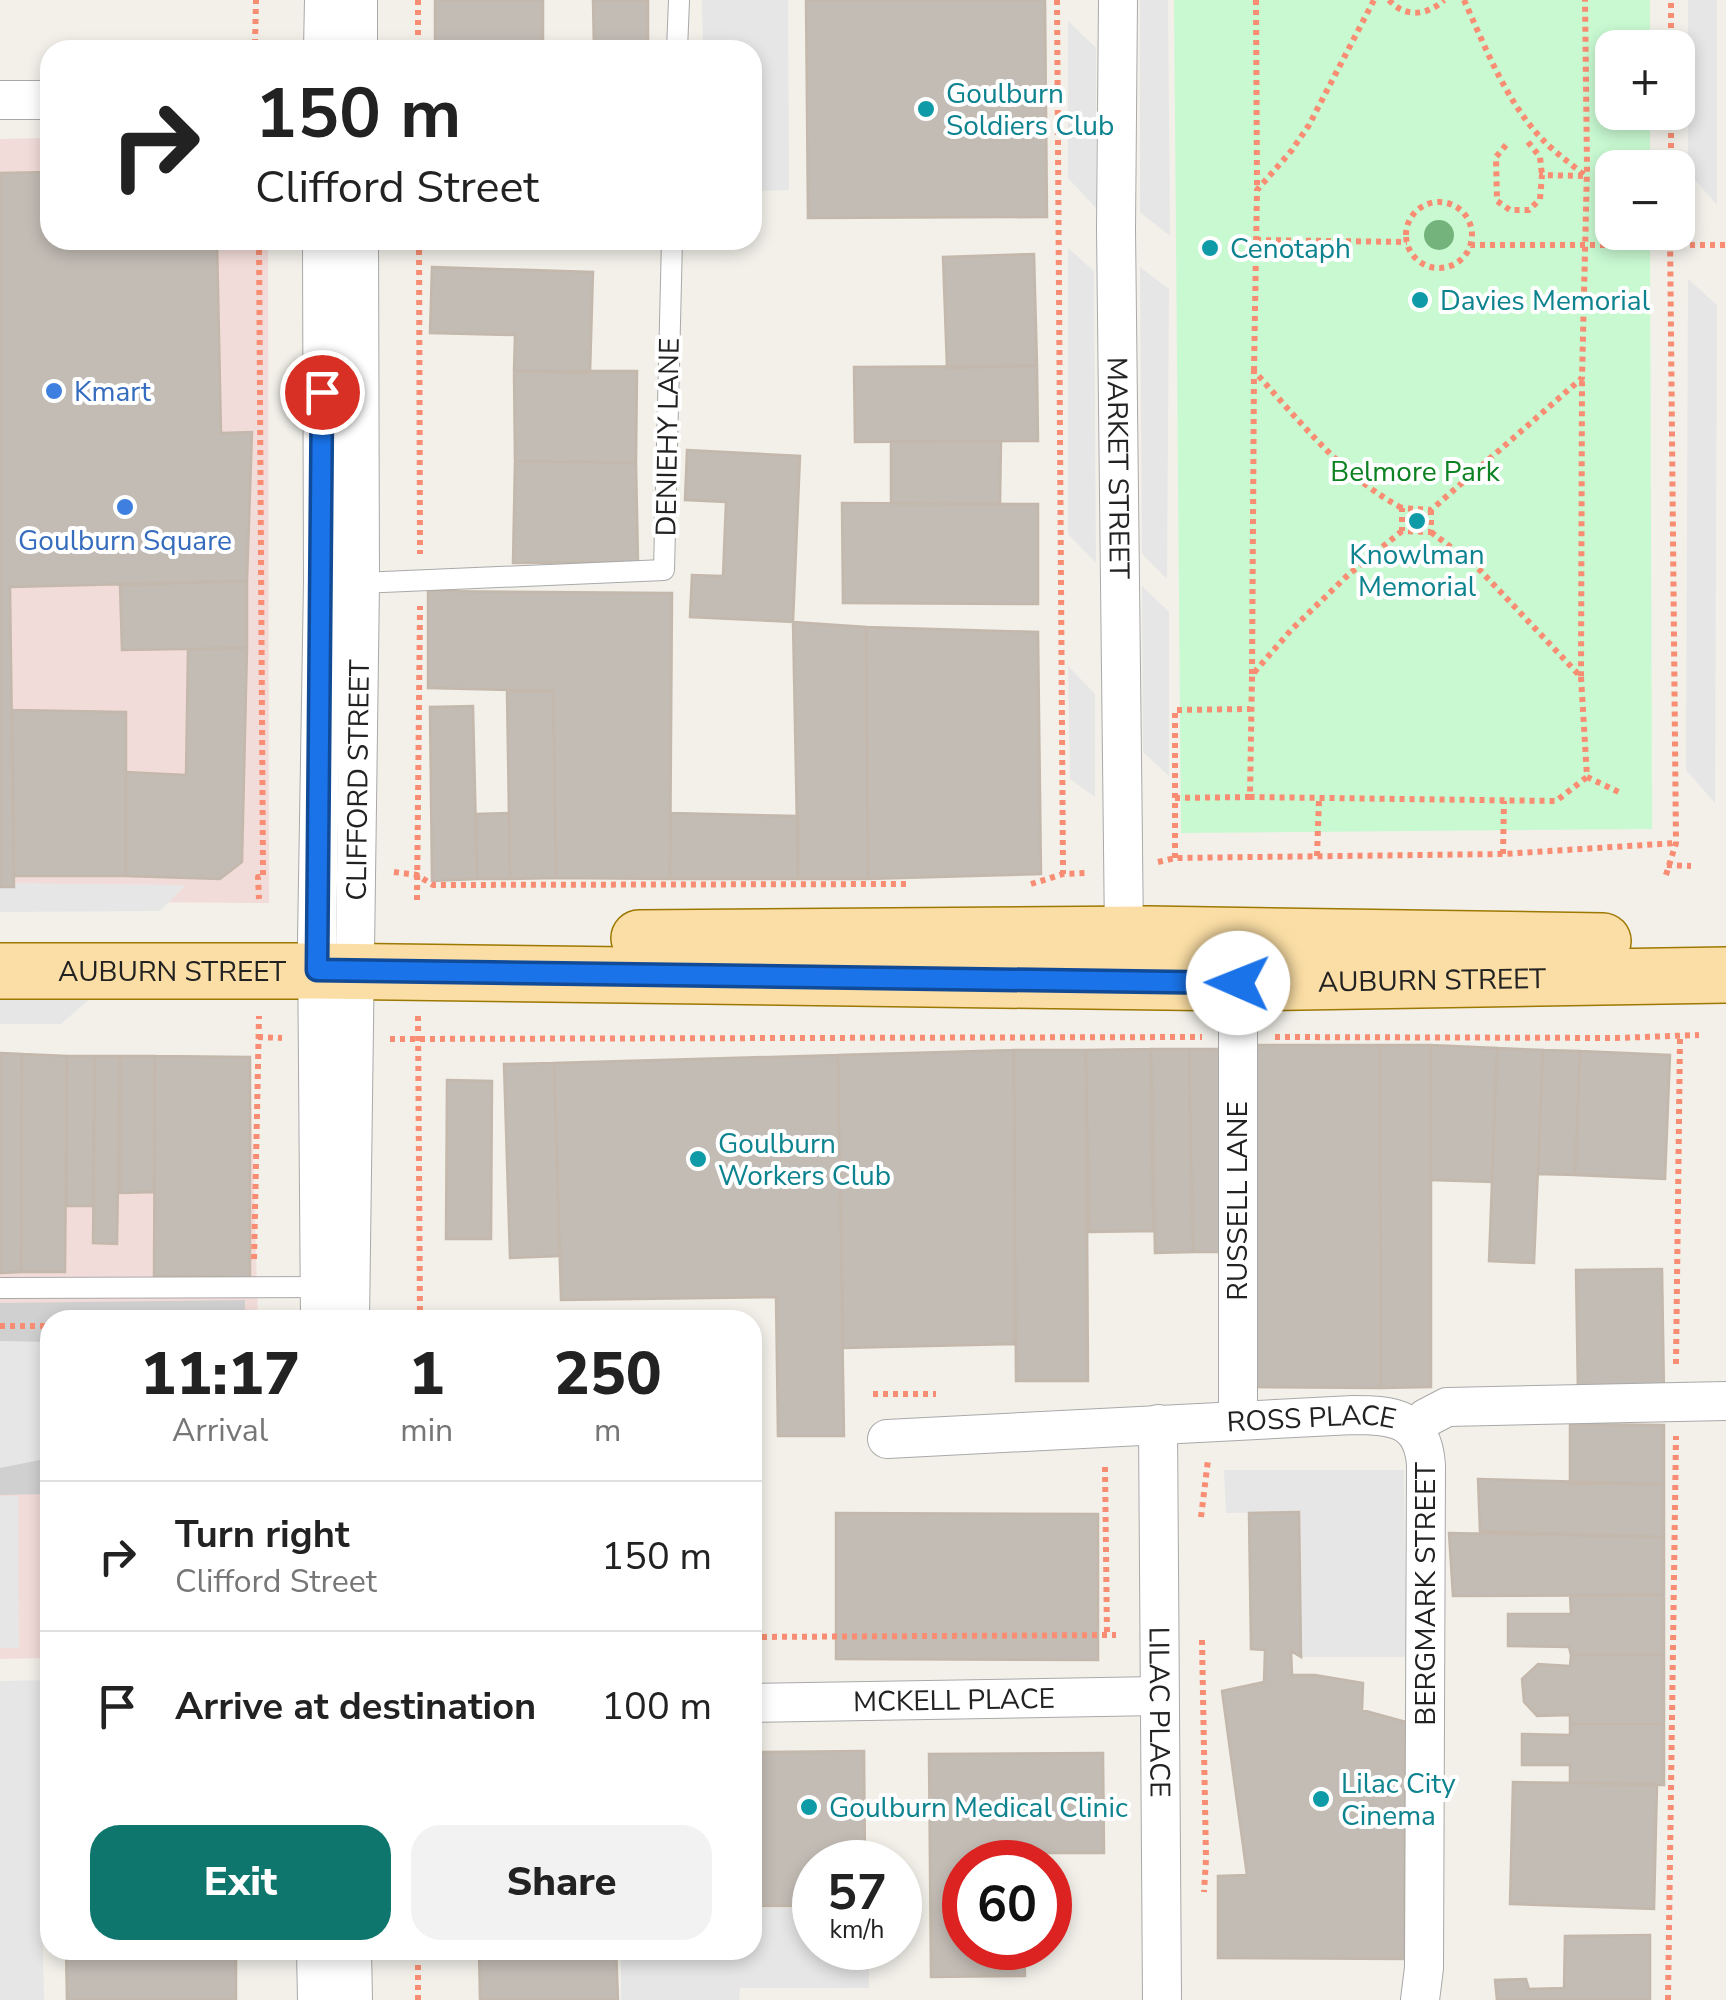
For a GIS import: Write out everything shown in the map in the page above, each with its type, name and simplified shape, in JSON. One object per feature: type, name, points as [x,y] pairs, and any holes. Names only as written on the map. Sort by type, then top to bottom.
[{"type":"main road","name":"AUBURN STREET","points":[[0,971],[335,956],[1124,935],[1726,942]]},
{"type":"main road","name":"AUBURN STREET","points":[[0,941],[335,956],[1238,983],[1726,975]]},
{"type":"street","points":[[323,40],[324,0]]},
{"type":"street","points":[[358,0],[358,40]]},
{"type":"street","name":"MARKET STREET","points":[[1118,0],[1124,935]]},
{"type":"street","points":[[0,100],[40,100]]},
{"type":"street","name":"CLIFFORD STREET","points":[[322,250],[323,582],[335,956],[335,1303]]},
{"type":"street","name":"CLIFFORD STREET","points":[[335,956],[360,583],[358,250]]},
{"type":"street","name":"RUSSELL LANE","points":[[1238,983],[1238,1420]]},
{"type":"street","name":"ROSS PLACE","points":[[887,1438],[1391,1414],[1414,1430],[1447,1407],[1726,1402]]},
{"type":"street","name":"LILAC PLACE","points":[[1158,1424],[1162,2000]]},
{"type":"street","name":"BERGMARK STREET","points":[[1414,1430],[1425,1447],[1426,1465],[1424,1968],[1420,2000]]},
{"type":"street","name":"MCKELL PLACE","points":[[762,1703],[1158,1696]]},
{"type":"street","points":[[316,1960],[316,2000]]},
{"type":"street","points":[[352,1960],[353,2000]]},
{"type":"lane","points":[[677,40],[678,0]]},
{"type":"lane","name":"DENIEHY LANE","points":[[360,583],[664,570],[672,250]]},
{"type":"lane","points":[[0,1288],[254,1288],[335,1303]]},
{"type":"path","points":[[255,40],[256,0]]},
{"type":"path","points":[[418,0],[418,40]]},
{"type":"path","points":[[1015,884],[1034,884],[1063,874],[1057,0]]},
{"type":"path","points":[[1250,798],[1256,0]]},
{"type":"path","points":[[1257,190],[1309,124],[1374,0]]},
{"type":"path","points":[[1389,0],[1406,12],[1418,14],[1444,0]]},
{"type":"path","points":[[1464,0],[1506,90],[1527,121],[1550,147],[1585,176]]},
{"type":"path","points":[[1586,0],[1582,676],[1587,777]]},
{"type":"path","points":[[1671,0],[1671,30]]},
{"type":"path","points":[[1506,145],[1496,157],[1497,201],[1510,210],[1529,210],[1540,199],[1542,176],[1540,156],[1528,142]]},
{"type":"path","points":[[1542,176],[1585,176]]},
{"type":"path","points":[[1435,202],[1456,207],[1470,224],[1470,245],[1458,262],[1437,268],[1417,260],[1406,242],[1409,220],[1416,211],[1435,202]]},
{"type":"path","points":[[1256,240],[1406,242]]},
{"type":"path","points":[[1470,245],[1595,244]]},
{"type":"path","points":[[1695,244],[1726,245]]},
{"type":"path","points":[[259,250],[259,899]]},
{"type":"path","points":[[1666,875],[1676,843],[1670,250]]},
{"type":"path","points":[[1254,371],[1338,461],[1386,499],[1402,508],[1431,510],[1582,378]]},
{"type":"path","points":[[1402,508],[1402,531]]},
{"type":"path","points":[[1431,510],[1431,532]]},
{"type":"path","points":[[1252,675],[1305,616],[1402,531],[1431,532],[1477,567],[1582,676]]},
{"type":"path","points":[[1250,709],[1175,710],[1175,858],[1503,854],[1676,843]]},
{"type":"path","points":[[1587,777],[1623,794]]},
{"type":"path","points":[[1175,798],[1556,801],[1587,777]]},
{"type":"path","points":[[1317,856],[1320,799]]},
{"type":"path","points":[[1503,854],[1504,800]]},
{"type":"path","points":[[1666,865],[1691,866]]},
{"type":"path","points":[[388,871],[417,875],[433,886],[918,884]]},
{"type":"path","points":[[260,874],[275,872]]},
{"type":"path","points":[[417,875],[418,900]]},
{"type":"path","points":[[254,1288],[260,1009]]},
{"type":"path","name":"AUBURN STREET","points":[[388,1038],[1699,1035]]},
{"type":"path","points":[[1676,1368],[1680,1036]]},
{"type":"path","points":[[258,1037],[287,1038]]},
{"type":"path","points":[[418,1039],[420,1310]]},
{"type":"path","points":[[0,1326],[40,1326]]},
{"type":"path","points":[[1668,2000],[1676,1432]]},
{"type":"path","points":[[1201,1534],[1207,1465],[1212,1453]]},
{"type":"path","name":"LILAC PLACE","points":[[762,1638],[1111,1636],[1104,1456]]},
{"type":"path","name":"LILAC PLACE","points":[[1202,1622],[1204,1895]]},
{"type":"path","points":[[418,1960],[418,2000]]},
{"type":"shaded area","points":[[702,0],[788,0],[789,190],[762,191],[762,40],[703,40]]},
{"type":"shaded area","points":[[1140,0],[1168,0],[1170,236],[1140,212]]},
{"type":"shaded area","points":[[1688,0],[1717,0],[1717,205],[1695,180],[1695,150],[1688,150],[1688,130],[1695,130],[1695,30],[1688,30]]},
{"type":"shaded area","points":[[1068,21],[1096,48],[1096,208],[1068,178]]},
{"type":"shaded area","points":[[40,138],[40,250],[268,250],[269,903],[0,901],[0,139]]},
{"type":"shaded area","points":[[1068,248],[1094,271],[1096,563],[1068,534]]},
{"type":"shaded area","points":[[1140,267],[1169,289],[1167,579],[1142,554]]},
{"type":"shaded area","points":[[1688,279],[1717,305],[1715,803],[1686,770]]},
{"type":"shaded area","points":[[1142,586],[1169,612],[1169,776],[1143,752]]},
{"type":"shaded area","points":[[1068,666],[1095,694],[1095,797],[1070,779]]},
{"type":"shaded area","points":[[0,883],[186,885],[160,911],[0,912]]},
{"type":"shaded area","points":[[0,996],[92,997],[61,1024],[0,1024]]},
{"type":"shaded area","points":[[0,1055],[250,1057],[258,1310],[40,1310],[40,1658],[0,1659]]},
{"type":"shaded area","points":[[245,1300],[245,1310],[40,1310],[40,1494],[0,1495],[0,1303]]},
{"type":"shaded area","points":[[0,1341],[40,1342],[40,1460],[0,1468]]},
{"type":"shaded area","points":[[1224,1470],[1404,1470],[1406,1657],[1301,1657],[1299,1512],[1226,1513]]},
{"type":"shaded area","points":[[0,1496],[18,1496],[19,1648],[0,1648]]},
{"type":"shaded area","points":[[40,1680],[40,1960],[43,1960],[44,2000],[0,2000],[0,1681]]},
{"type":"shaded area","points":[[762,1908],[792,1908],[792,1970],[869,1970],[869,1988],[740,1988],[739,2000],[621,2000],[621,1960],[762,1960]]},
{"type":"green space","name":"Belmore Park","points":[[1174,0],[1650,0],[1650,30],[1595,30],[1595,130],[1650,130],[1650,150],[1595,150],[1595,250],[1650,250],[1652,829],[1181,833]]},
{"type":"building","points":[[435,0],[543,0],[543,40],[435,40]]},
{"type":"building","points":[[593,0],[648,0],[648,40],[594,40]]},
{"type":"building","name":"Goulburn Soldiers Club","points":[[806,0],[1045,0],[1047,217],[808,218]]},
{"type":"building","name":"Goulburn Square","points":[[40,172],[40,250],[217,250],[221,433],[252,432],[247,581],[10,587],[14,887],[0,887],[0,173]]},
{"type":"building","points":[[1034,254],[1037,366],[947,368],[943,257]]},
{"type":"building","points":[[432,267],[593,272],[590,373],[514,371],[515,335],[430,333]]},
{"type":"building","points":[[1037,366],[1038,441],[855,442],[854,367]]},
{"type":"building","points":[[514,371],[637,371],[636,463],[515,461]]},
{"type":"building","points":[[891,441],[1001,441],[1000,504],[891,504]]},
{"type":"building","points":[[687,450],[800,456],[793,622],[690,617],[692,575],[723,576],[726,502],[685,500]]},
{"type":"building","points":[[515,461],[636,463],[638,562],[513,563]]},
{"type":"building","points":[[842,503],[1038,504],[1038,604],[843,603]]},
{"type":"building","points":[[247,581],[247,648],[122,650],[120,585]]},
{"type":"building","points":[[428,591],[672,593],[670,879],[556,878],[553,691],[428,688]]},
{"type":"building","points":[[793,622],[866,627],[868,879],[798,879]]},
{"type":"building","points":[[866,627],[1038,632],[1041,874],[868,879]]},
{"type":"building","points":[[247,648],[242,862],[220,879],[126,876],[126,772],[186,775],[188,649]]},
{"type":"building","points":[[553,691],[556,878],[510,879],[507,692]]},
{"type":"building","points":[[473,706],[477,879],[432,881],[430,707]]},
{"type":"building","points":[[12,710],[126,712],[126,876],[14,876]]},
{"type":"building","points":[[509,813],[510,879],[477,879],[476,814]]},
{"type":"building","points":[[671,813],[798,816],[798,879],[670,879]]},
{"type":"building","points":[[1252,1045],[1380,1045],[1381,1388],[1253,1387]]},
{"type":"building","points":[[1380,1045],[1431,1045],[1431,1387],[1381,1388]]},
{"type":"building","points":[[1431,1045],[1497,1048],[1492,1182],[1431,1180]]},
{"type":"building","points":[[1497,1048],[1543,1050],[1534,1263],[1489,1261]]},
{"type":"building","points":[[1151,1049],[1189,1049],[1193,1252],[1155,1253]]},
{"type":"building","points":[[1151,1049],[1153,1231],[1089,1232],[1086,1050]]},
{"type":"building","points":[[1189,1049],[1222,1049],[1225,1252],[1193,1252]]},
{"type":"building","points":[[1014,1050],[1086,1050],[1088,1381],[1016,1381]]},
{"type":"building","points":[[1014,1050],[1015,1344],[843,1348],[838,1055]]},
{"type":"building","points":[[1543,1050],[1580,1051],[1575,1175],[1538,1174]]},
{"type":"building","points":[[1580,1051],[1670,1055],[1665,1179],[1575,1175]]},
{"type":"building","points":[[0,1053],[22,1054],[21,1272],[0,1273]]},
{"type":"building","points":[[22,1054],[67,1056],[65,1272],[21,1272]]},
{"type":"building","name":"Goulburn Workers Club","points":[[838,1055],[844,1436],[778,1436],[776,1297],[561,1300],[554,1063]]},
{"type":"building","points":[[67,1056],[95,1056],[93,1206],[66,1206]]},
{"type":"building","points":[[95,1056],[120,1056],[117,1244],[93,1243]]},
{"type":"building","points":[[120,1056],[155,1056],[154,1192],[120,1193]]},
{"type":"building","points":[[155,1056],[250,1057],[250,1277],[154,1276]]},
{"type":"building","points":[[554,1063],[560,1256],[510,1258],[504,1064]]},
{"type":"building","points":[[447,1080],[492,1081],[491,1239],[446,1239]]},
{"type":"building","points":[[1662,1269],[1664,1394],[1578,1394],[1576,1270]]},
{"type":"building","points":[[1570,1424],[1664,1425],[1664,1484],[1570,1484]]},
{"type":"building","points":[[1478,1479],[1664,1484],[1664,1537],[1480,1531]]},
{"type":"building","name":"Lilac City Cinema","points":[[1299,1512],[1301,1657],[1291,1651],[1292,1675],[1363,1683],[1362,1710],[1406,1722],[1404,1959],[1218,1958],[1218,1876],[1247,1875],[1222,1691],[1264,1682],[1265,1650],[1251,1649],[1249,1513]]},
{"type":"building","points":[[836,1513],[1098,1514],[1098,1660],[836,1659]]},
{"type":"building","points":[[1449,1533],[1664,1537],[1664,1595],[1453,1596]]},
{"type":"building","points":[[1570,1595],[1664,1595],[1664,1655],[1571,1655],[1569,1647],[1508,1646],[1508,1614],[1571,1614]]},
{"type":"building","points":[[1571,1655],[1664,1655],[1664,1724],[1570,1724],[1570,1715],[1537,1716],[1524,1702],[1522,1679],[1538,1664],[1570,1666]]},
{"type":"building","points":[[1570,1724],[1664,1724],[1664,1785],[1570,1784],[1570,1765],[1522,1765],[1522,1734],[1570,1735]]},
{"type":"building","name":"Goulburn Medical Clinic","points":[[864,1751],[865,1840],[792,1840],[792,1906],[762,1906],[762,1752]]},
{"type":"building","points":[[1103,1753],[1104,1853],[1072,1853],[1072,1840],[942,1840],[942,1970],[1025,1970],[1025,1976],[931,1977],[929,1754]]},
{"type":"building","points":[[1513,1782],[1657,1784],[1654,1909],[1510,1904]]},
{"type":"building","points":[[1650,1935],[1650,2000],[1497,2000],[1495,1980],[1526,1979],[1529,1989],[1564,1988],[1565,1936]]},
{"type":"building","points":[[66,1960],[236,1960],[236,2000],[67,2000]]},
{"type":"building","points":[[479,1960],[616,1960],[618,2000],[480,2000]]},
{"type":"place","name":"Goulburn Soldiers Club","points":[[926,109]]},
{"type":"place","name":"Cenotaph","points":[[1210,248]]},
{"type":"place","name":"Davies Memorial","points":[[1420,300]]},
{"type":"place","name":"Kmart","points":[[54,391]]},
{"type":"place","name":"Goulburn Square","points":[[125,507]]},
{"type":"place","name":"Knowlman Memorial","points":[[1417,521]]},
{"type":"place","name":"Goulburn Workers Club","points":[[698,1159]]},
{"type":"place","name":"Lilac City Cinema","points":[[1321,1799]]},
{"type":"place","name":"Goulburn Medical Clinic","points":[[809,1807]]},
{"type":"route","points":[[322,392],[317,970],[1238,983]]}]
